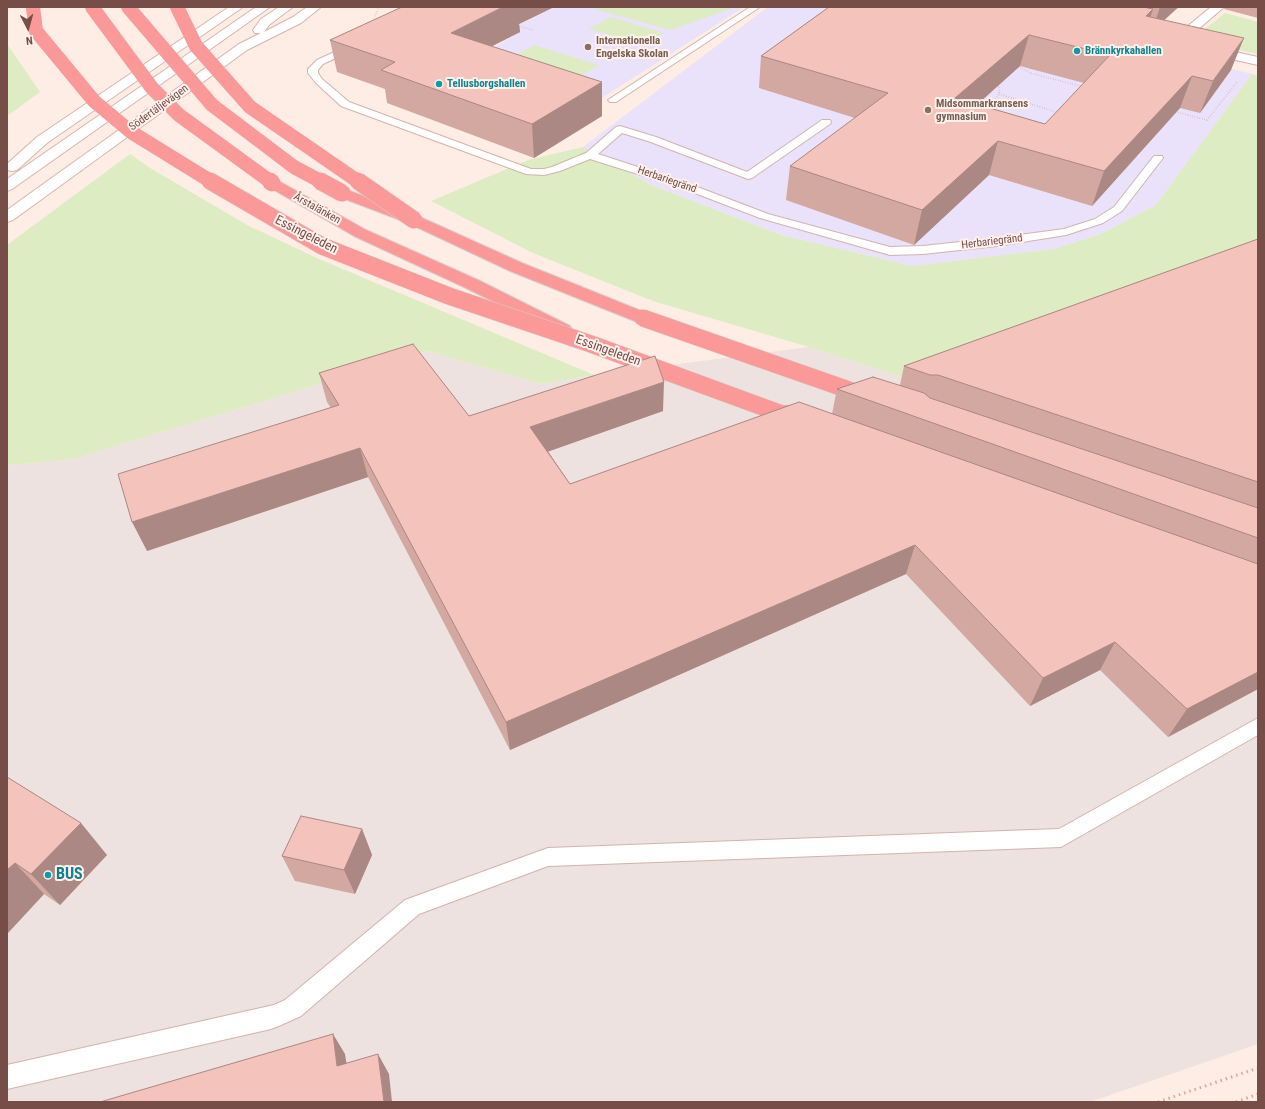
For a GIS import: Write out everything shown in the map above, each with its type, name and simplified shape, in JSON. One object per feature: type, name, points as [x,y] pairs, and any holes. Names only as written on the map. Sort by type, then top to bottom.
[{"type":"highway","name":"Essingeleden","points":[[33,7],[36,31],[94,101],[131,132],[229,193],[322,246],[449,296],[591,344],[823,429]]},
{"type":"highway","name":"Årstalänken","points":[[92,7],[152,88],[179,115],[272,183],[360,233],[472,284],[591,344]]},
{"type":"highway","name":"Årstalänken","points":[[128,7],[212,105],[294,168],[342,193],[414,220]]},
{"type":"highway","points":[[177,7],[196,46],[250,107],[414,220],[516,267],[643,318],[883,401]]},
{"type":"main road","points":[[7,172],[42,140],[237,7]]},
{"type":"main road","name":"Södertäljevägen","points":[[7,186],[264,7]]},
{"type":"main road","points":[[243,47],[265,22],[287,7]]},
{"type":"main road","name":"Södertäljevägen","points":[[7,216],[243,47],[297,20],[315,7]]},
{"type":"main road","points":[[1175,42],[1218,7]]},
{"type":"main road","points":[[1160,39],[1258,61]]},
{"type":"lane","points":[[613,100],[756,7]]},
{"type":"lane","points":[[360,43],[320,62],[313,69],[313,73],[319,80],[345,104],[530,172],[544,172],[556,169],[590,154],[620,129],[652,139],[748,176],[826,122]]},
{"type":"lane","name":"Herbariegränd","points":[[590,154],[683,185],[764,216],[890,251],[922,250],[1012,240],[1066,232],[1099,221],[1118,209],[1158,158]]},
{"type":"lane","points":[[7,1077],[271,1018],[281,1014],[302,1000],[412,907],[548,856],[1061,838],[1258,726]]},
{"type":"path","points":[[513,24],[532,30]]},
{"type":"path","points":[[1010,62],[1030,73],[1084,87]]},
{"type":"path","points":[[980,113],[991,105],[999,94],[999,86],[995,82]]},
{"type":"path","points":[[999,94],[1065,115]]},
{"type":"path","points":[[1168,110],[1207,120],[1222,101]]},
{"type":"path","points":[[1158,1102],[1258,1068]]},
{"type":"path","points":[[1236,1102],[1258,1094]]},
{"type":"shaded area","name":"Internationella Engelska Skolan","points":[[472,7],[744,7],[594,103],[469,63],[519,32]]},
{"type":"shaded area","name":"Midsommarkransens gymnasium","points":[[768,7],[980,7],[1252,74],[1156,205],[1101,234],[1054,249],[912,266],[781,235],[651,185],[583,147]]},
{"type":"shaded area","points":[[1258,264],[1258,1044],[1090,1102],[7,1102],[7,465],[73,459],[427,351],[542,384],[594,375],[809,347],[927,385]]},
{"type":"green space","points":[[597,7],[735,7],[671,30],[594,9]]},
{"type":"green space","points":[[1225,13],[1258,22],[1258,54],[1203,42],[1197,35]]},
{"type":"green space","points":[[610,17],[664,33],[645,45],[589,29]]},
{"type":"green space","points":[[7,44],[40,92],[7,116]]},
{"type":"green space","points":[[534,45],[599,65],[567,84],[502,63]]},
{"type":"green space","points":[[1252,74],[1258,76],[1258,264],[927,385],[809,347],[653,301],[533,253],[431,201],[528,160],[583,147],[651,185],[781,235],[912,266],[1054,249],[1101,234],[1156,205]]},
{"type":"green space","points":[[130,154],[150,168],[247,225],[319,259],[594,375],[542,384],[427,351],[73,459],[7,465],[7,245]]},
{"type":"building","points":[[402,7],[503,7],[451,33],[602,82],[532,124],[381,70],[395,62],[330,40]]},
{"type":"building","points":[[829,7],[1143,7],[1153,9],[1146,16],[1244,38],[1213,81],[1192,76],[1104,171],[998,141],[922,210],[790,166],[888,93],[761,56]],"holes":[[[1029,35],[1110,55],[1045,124],[955,98]]]},
{"type":"building","points":[[1258,239],[1258,482],[938,375],[930,375],[904,366]]},
{"type":"building","points":[[413,344],[469,416],[655,356],[664,382],[530,427],[570,484],[799,402],[1258,564],[1258,672],[1187,709],[1115,642],[1043,678],[915,545],[506,722],[360,448],[132,522],[118,474],[339,405],[319,373]]},
{"type":"building","points":[[873,377],[924,393],[930,398],[1258,508],[1258,538],[837,389]]},
{"type":"building","points":[[7,777],[81,823],[31,874],[15,863],[7,870]]},
{"type":"building","points":[[301,816],[362,829],[344,870],[282,856]]},
{"type":"building","points":[[333,1034],[337,1066],[378,1054],[384,1102],[100,1102]]},
{"type":"place","name":"Internationella Engelska Skolan","points":[[588,47]]},
{"type":"place","name":"Brännkyrkahallen","points":[[1077,51]]},
{"type":"place","name":"Tellusborgshallen","points":[[439,84]]},
{"type":"place","name":"Midsommarkransens gymnasium","points":[[928,110]]},
{"type":"place","name":"BUS","points":[[48,875]]}]
